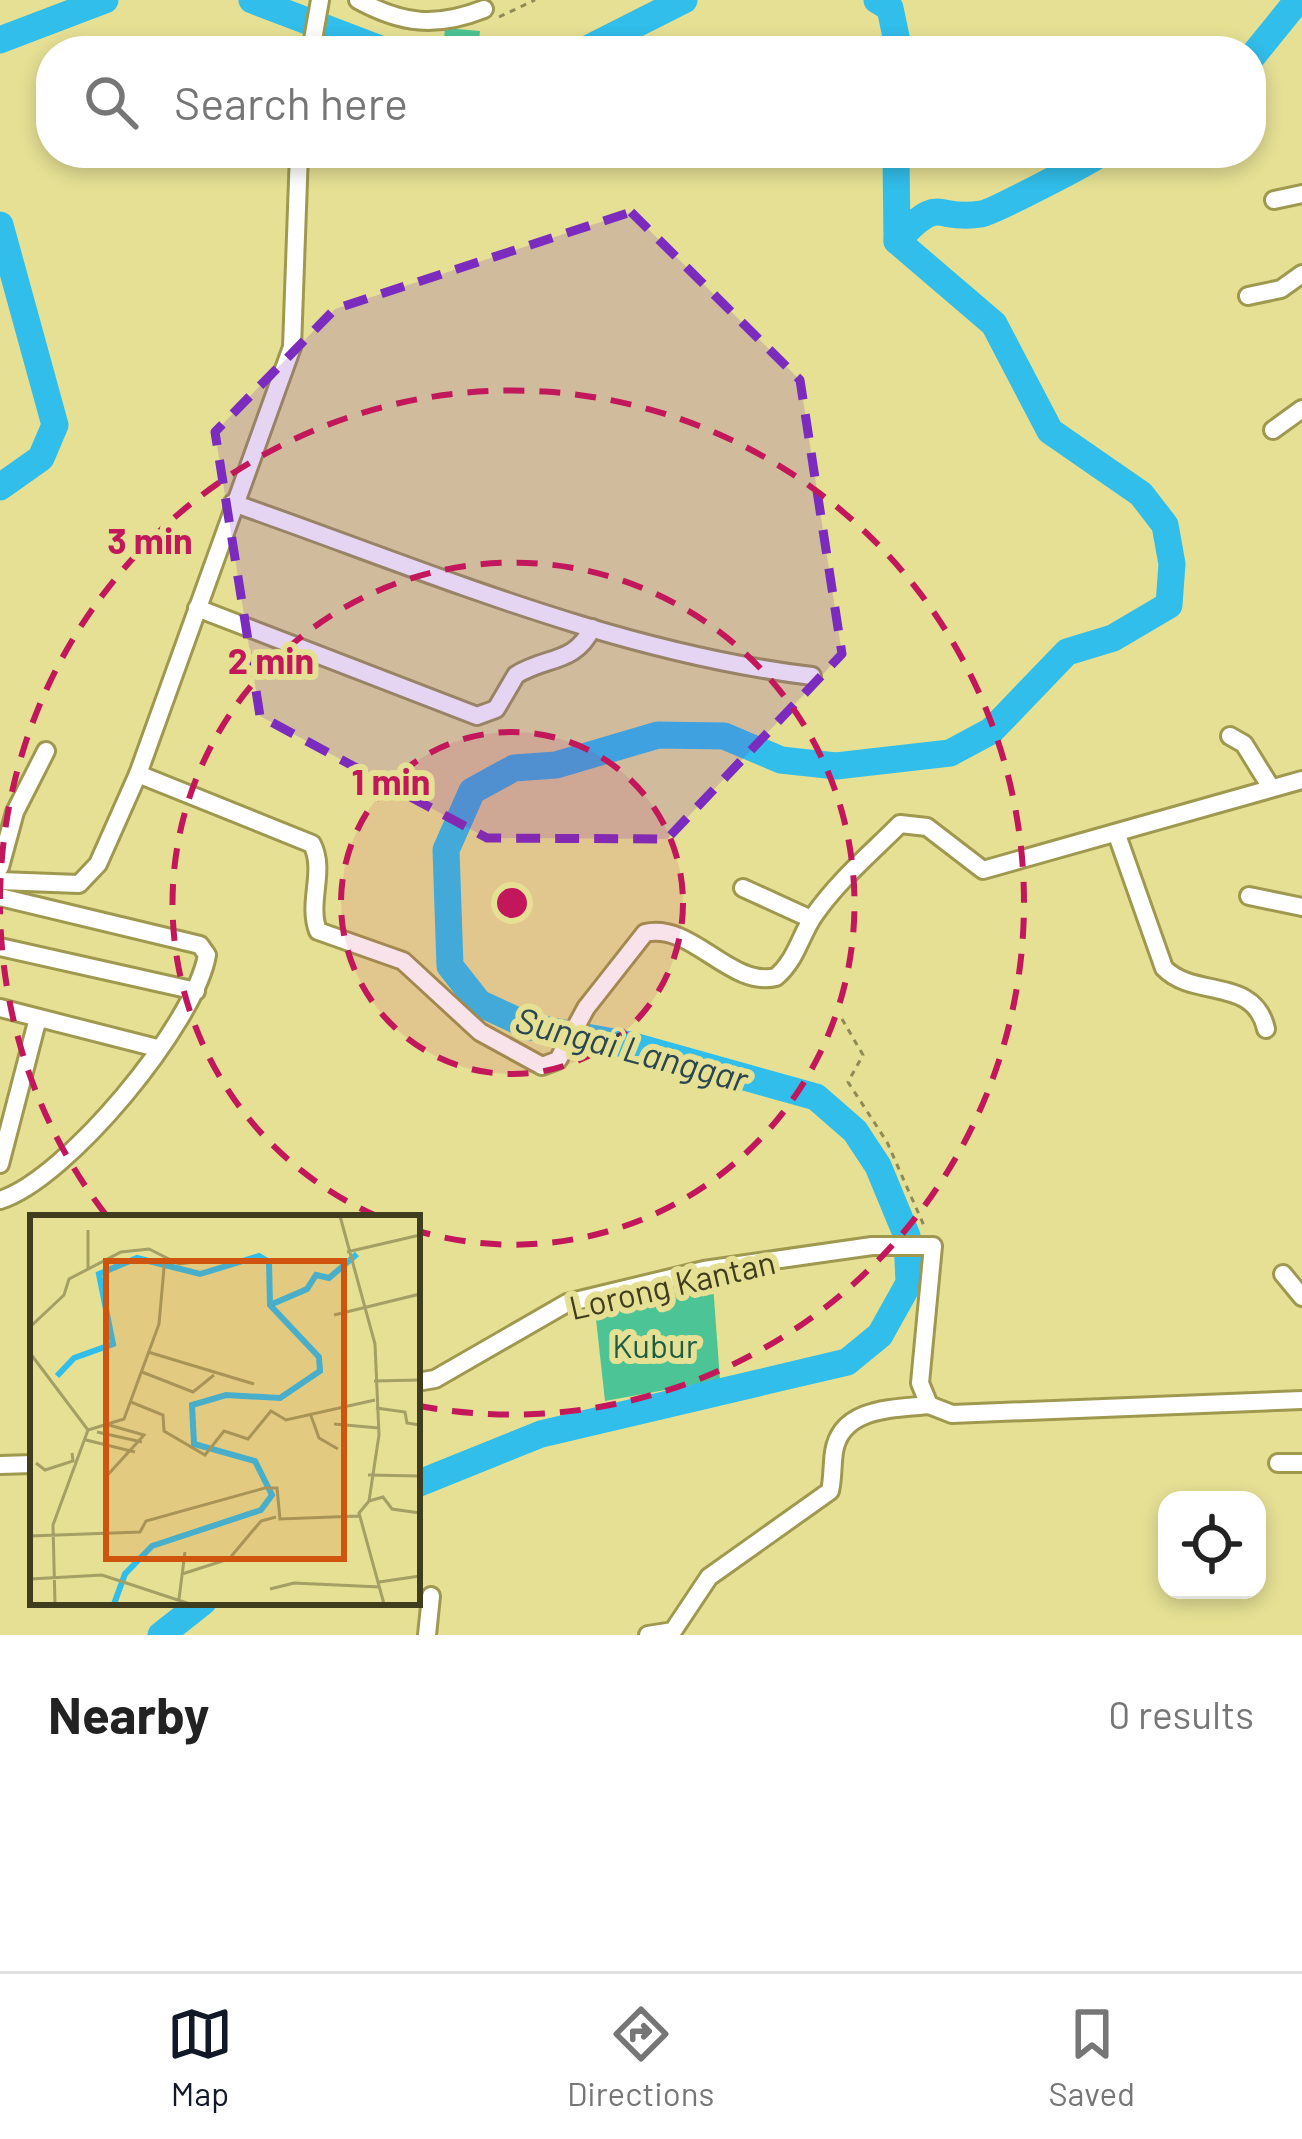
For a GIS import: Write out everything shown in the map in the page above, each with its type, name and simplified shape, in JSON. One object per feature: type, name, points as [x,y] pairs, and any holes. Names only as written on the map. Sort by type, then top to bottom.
[{"type":"street","points":[[358,0],[414,23],[456,20],[484,10]]},
{"type":"street","points":[[313,36],[319,3]]},
{"type":"street","points":[[0,881],[79,884],[98,864],[138,774],[292,347],[298,168]]},
{"type":"street","points":[[1274,200],[1302,194]]},
{"type":"street","points":[[1248,296],[1281,290],[1302,274]]},
{"type":"street","points":[[1273,430],[1302,409]]},
{"type":"street","points":[[232,503],[592,628],[726,665],[812,676]]},
{"type":"street","points":[[197,608],[477,716],[496,709],[516,675],[569,657],[584,645],[592,628]]},
{"type":"street","points":[[1230,736],[1244,744],[1270,786]]},
{"type":"street","points":[[0,867],[15,812],[46,751]]},
{"type":"street","points":[[138,774],[312,844],[319,860],[314,923],[330,940],[404,961],[480,1032],[542,1066],[558,1060],[586,1008],[645,933],[667,934],[754,978],[768,980],[796,956],[811,919],[900,824],[928,827],[983,870],[1302,780]]},
{"type":"street","points":[[1117,835],[1164,968],[1182,981],[1234,992],[1255,1004],[1267,1029]]},
{"type":"street","points":[[743,888],[811,919]]},
{"type":"street","points":[[1249,896],[1302,908]]},
{"type":"street","points":[[0,897],[200,945],[207,956],[196,991],[128,1091],[73,1150],[27,1188],[0,1200]]},
{"type":"street","points":[[0,947],[196,991]]},
{"type":"street","points":[[0,1008],[157,1048]]},
{"type":"street","points":[[0,1163],[38,1018]]},
{"type":"street","name":"Lorong Kantan","points":[[420,1382],[435,1379],[567,1304],[704,1270],[872,1246],[928,1246]]},
{"type":"street","points":[[928,1246],[920,1383],[929,1405]]},
{"type":"street","points":[[1283,1274],[1302,1297]]},
{"type":"street","points":[[647,1635],[673,1631],[710,1577],[830,1491],[834,1449],[848,1425],[870,1411],[929,1405],[952,1414],[1302,1400]]},
{"type":"street","points":[[1278,1463],[1302,1462]]},
{"type":"street","points":[[0,1465],[30,1464]]},
{"type":"street","points":[[427,1635],[431,1596]]},
{"type":"path","points":[[484,10],[494,19],[535,0]]},
{"type":"path","points":[[842,1019],[863,1055],[848,1082],[912,1189],[928,1246]]},
{"type":"highlighted area","points":[[631,212],[800,380],[842,654],[667,839],[487,838],[260,716],[215,432],[335,309]]},
{"type":"green space","points":[[445,28],[480,31],[480,36],[444,36]]},
{"type":"green space","name":"Kubur","points":[[713,1284],[720,1380],[605,1401],[595,1310]]},
{"type":"waterway","points":[[0,40],[105,0]]},
{"type":"waterway","points":[[252,0],[347,36]]},
{"type":"waterway","points":[[613,36],[684,0]]},
{"type":"waterway","points":[[877,0],[890,8],[896,36]]},
{"type":"waterway","points":[[1266,39],[1298,0]]},
{"type":"waterway","name":"Sungai Langgar","points":[[420,1483],[541,1434],[847,1362],[880,1335],[909,1283],[907,1236],[878,1166],[855,1131],[816,1097],[630,1045],[531,1027],[479,1003],[450,966],[446,850],[472,791],[514,768],[556,765],[658,735],[724,736],[781,760],[836,766],[950,753],[991,731],[1067,652],[1113,638],[1169,605],[1172,564],[1165,525],[1141,494],[1050,431],[994,324],[897,241],[896,168]]},
{"type":"waterway","points":[[897,241],[931,213],[981,214],[1074,168]]},
{"type":"waterway","points":[[0,225],[55,425],[41,458],[0,487]]},
{"type":"waterway","name":"Sungai Langgar","points":[[161,1635],[199,1605]]}]
